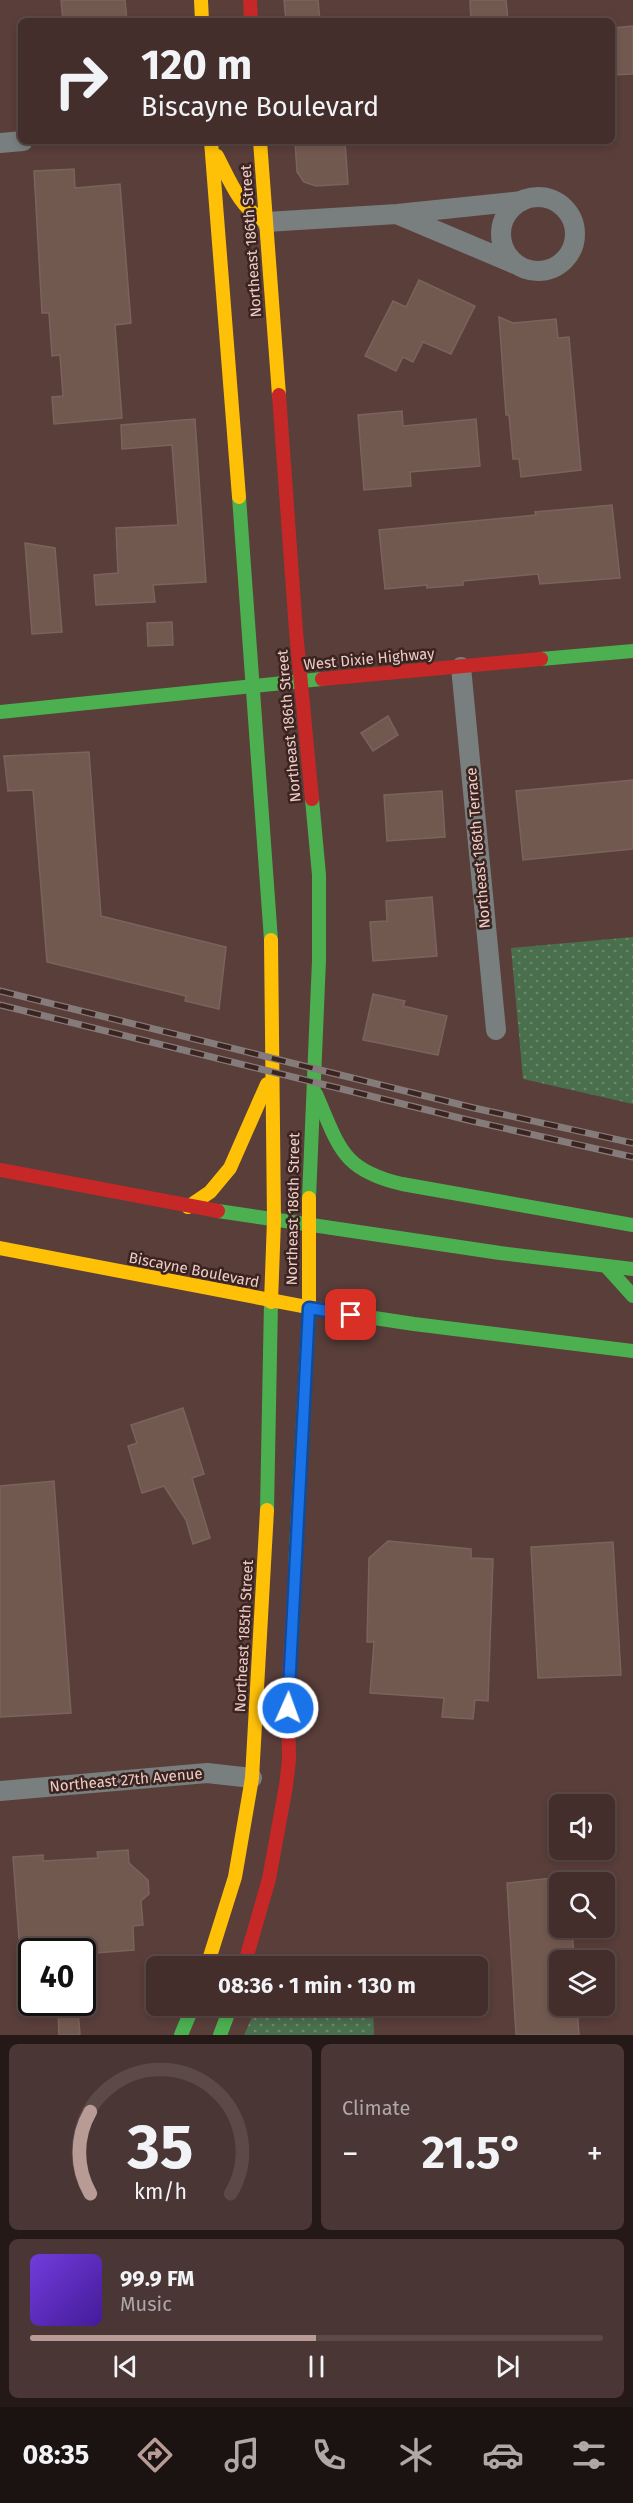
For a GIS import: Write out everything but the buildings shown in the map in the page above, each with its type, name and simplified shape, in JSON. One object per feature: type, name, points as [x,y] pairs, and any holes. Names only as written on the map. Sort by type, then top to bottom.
[{"type":"main road","points":[[201,0],[202,18]]},
{"type":"main road","points":[[250,0],[251,18]]},
{"type":"main road","points":[[212,144],[246,206],[259,220],[266,222]]},
{"type":"main road","name":"Northeast 186th Street","points":[[212,144],[271,914],[274,1220],[272,1302]]},
{"type":"main road","name":"Northeast 186th Street","points":[[260,144],[319,894],[318,979],[308,1226],[309,1308]]},
{"type":"main road","name":"West Dixie Highway","points":[[0,712],[302,681],[633,651]]},
{"type":"main road","points":[[188,1207],[210,1192],[230,1168],[271,1072]]},
{"type":"main road","points":[[312,1083],[337,1144],[348,1161],[365,1174],[402,1184],[633,1225]]},
{"type":"main road","points":[[0,1170],[188,1207],[308,1226],[508,1255],[633,1269]]},
{"type":"main road","name":"Biscayne Boulevard","points":[[0,1248],[272,1302],[426,1326],[633,1351]]},
{"type":"main road","points":[[606,1266],[633,1296]]},
{"type":"main road","name":"Northeast 185th Street","points":[[210,1956],[235,1877],[252,1778],[266,1536],[272,1302]]},
{"type":"main road","points":[[247,1956],[269,1879],[287,1778],[288,1691],[309,1308]]},
{"type":"main road","points":[[181,2035],[190,2016]]},
{"type":"main road","points":[[192,2035],[194,2016]]},
{"type":"main road","points":[[220,2035],[227,2016]]},
{"type":"street","points":[[0,143],[18,141]]},
{"type":"street","points":[[266,222],[397,214],[544,197],[565,208],[575,229],[575,241],[562,262],[552,269],[527,270],[397,214]]},
{"type":"street","points":[[515,264],[504,249],[501,230],[508,213],[522,201]]},
{"type":"street","name":"Northeast 186th Terrace","points":[[461,667],[496,1030]]},
{"type":"street","name":"Northeast 27th Avenue","points":[[0,1791],[207,1773],[252,1778]]},
{"type":"green space","points":[[633,937],[633,1104],[523,1079],[511,948]]},
{"type":"green space","points":[[253,2016],[373,2016],[374,2035],[244,2035]]},
{"type":"railway","points":[[0,991],[474,1108],[633,1143]]},
{"type":"railway","points":[[0,1005],[472,1121],[633,1157]]},
{"type":"traffic: fast","points":[[239,497],[271,940]]},
{"type":"traffic: fast","points":[[541,659],[633,651]]},
{"type":"traffic: fast","points":[[0,712],[322,679]]},
{"type":"traffic: fast","points":[[309,1198],[319,960],[319,875],[312,799]]},
{"type":"traffic: fast","points":[[316,1094],[337,1142],[345,1153],[354,1163],[382,1178],[402,1184],[633,1225]]},
{"type":"traffic: fast","points":[[218,1211],[500,1253],[633,1269]]},
{"type":"traffic: fast","points":[[606,1266],[633,1296]]},
{"type":"traffic: fast","points":[[267,1510],[271,1302]]},
{"type":"traffic: fast","points":[[295,1568],[309,1308]]},
{"type":"traffic: fast","points":[[328,1311],[633,1351]]},
{"type":"traffic: fast","points":[[181,2035],[189,2016]]},
{"type":"traffic: fast","points":[[220,2035],[227,2016]]},
{"type":"traffic: slow","points":[[201,0],[202,18]]},
{"type":"traffic: slow","points":[[211,144],[239,497]]},
{"type":"traffic: slow","points":[[260,144],[279,395]]},
{"type":"traffic: slow","points":[[217,156],[242,202],[266,222]]},
{"type":"traffic: slow","points":[[271,940],[274,1220],[271,1302]]},
{"type":"traffic: slow","points":[[188,1207],[210,1192],[230,1168],[267,1084]]},
{"type":"traffic: slow","points":[[309,1198],[309,1308]]},
{"type":"traffic: slow","points":[[0,1248],[328,1311]]},
{"type":"traffic: slow","points":[[210,1956],[235,1877],[252,1778],[267,1510]]},
{"type":"traffic: jam","points":[[250,0],[251,18]]},
{"type":"traffic: jam","points":[[279,395],[296,631],[312,799]]},
{"type":"traffic: jam","points":[[322,679],[541,659]]},
{"type":"traffic: jam","points":[[0,1170],[218,1211]]},
{"type":"traffic: jam","points":[[247,1956],[269,1879],[286,1786],[289,1760],[288,1691],[295,1568]]},
{"type":"route","points":[[288,1708],[309,1308],[351,1315]]}]
